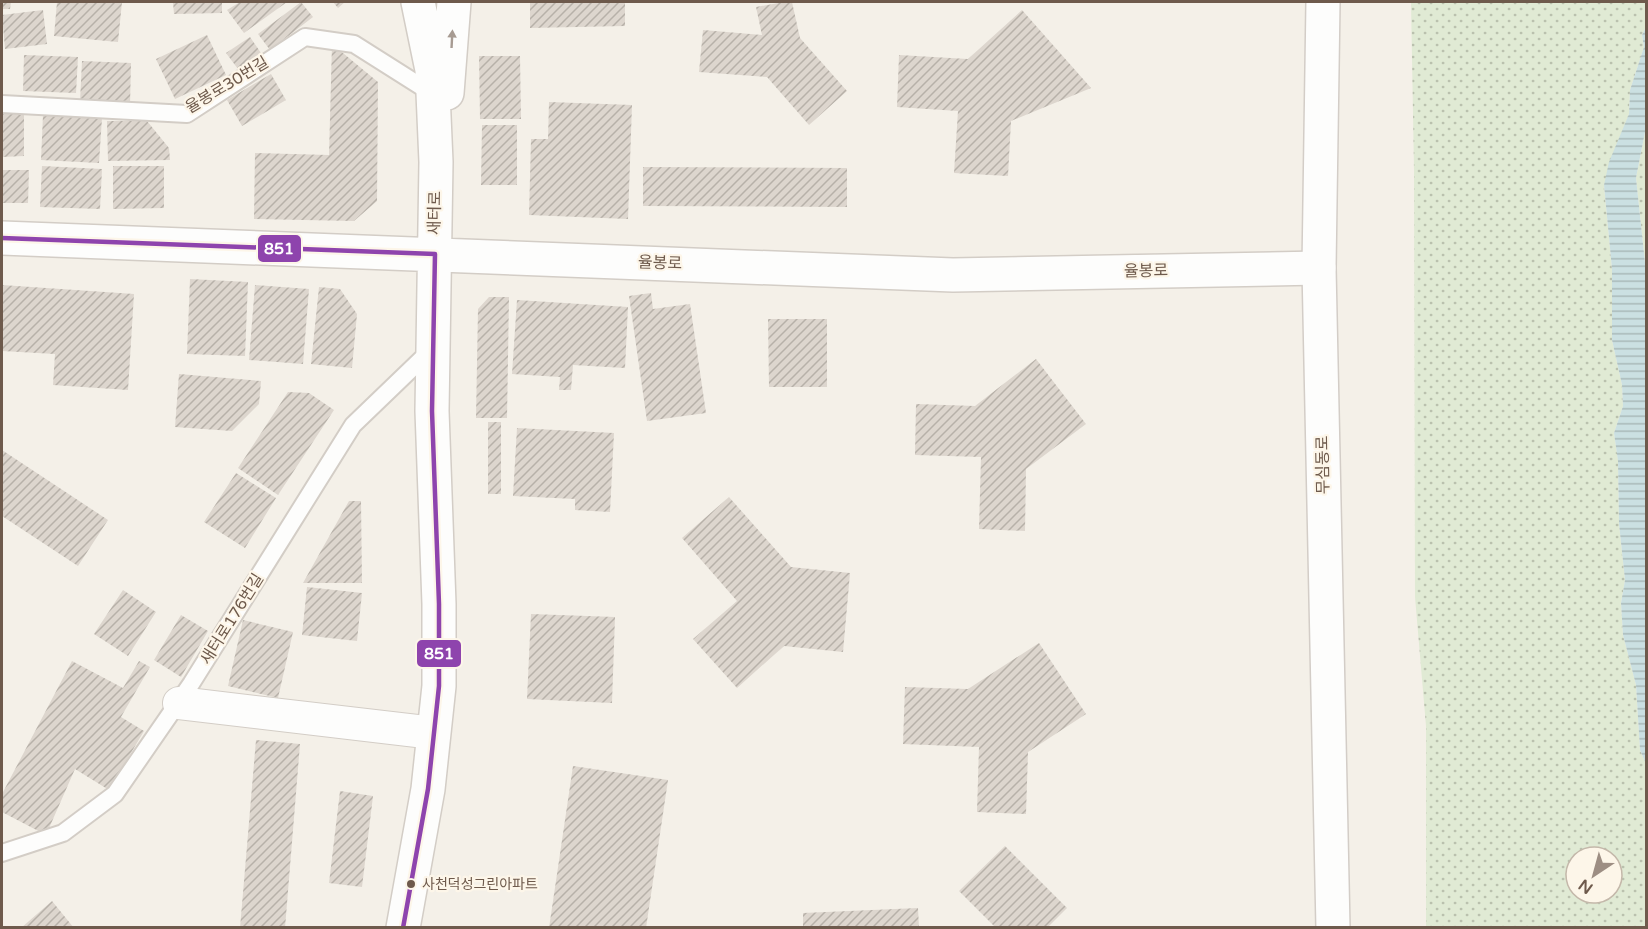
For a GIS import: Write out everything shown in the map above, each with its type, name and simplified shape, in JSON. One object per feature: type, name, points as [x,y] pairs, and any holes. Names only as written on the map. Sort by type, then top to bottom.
[{"type":"street","name":"새터로","points":[[403,927],[428,789],[439,686],[432,411],[436,162],[432,70],[418,2]]},
{"type":"street","points":[[436,202],[454,2]]},
{"type":"street","name":"무심동로","points":[[1323,2],[1319,268],[1333,927]]},
{"type":"street","name":"율봉로","points":[[2,238],[953,275],[1319,268]]},
{"type":"street","points":[[179,703],[434,733]]},
{"type":"lane","name":"율봉로30번길","points":[[2,104],[187,114],[305,37],[354,44],[433,93]]},
{"type":"lane","name":"새터로176번길","points":[[2,853],[63,833],[115,794],[179,703],[353,425],[433,348]]},
{"type":"green space","points":[[1411,2],[1646,2],[1646,27],[1642,35],[1644,47],[1630,90],[1629,114],[1604,185],[1612,269],[1612,340],[1622,385],[1623,406],[1614,433],[1618,460],[1619,524],[1625,580],[1621,603],[1623,635],[1636,685],[1640,750],[1646,764],[1646,927],[1426,927],[1426,726],[1415,597],[1414,170]]},
{"type":"green space","points":[[1646,127],[1646,272],[1636,178]]},
{"type":"shaded area","points":[[1646,27],[1646,127],[1636,178],[1646,272],[1646,764],[1640,750],[1636,685],[1623,635],[1621,603],[1625,580],[1619,524],[1618,461],[1614,433],[1623,406],[1622,385],[1612,340],[1612,269],[1604,185],[1609,162],[1629,114],[1630,90],[1644,47],[1642,35]]},
{"type":"building","points":[[2,2],[11,2],[10,9],[2,9]]},
{"type":"building","points":[[57,2],[122,2],[118,42],[54,36]]},
{"type":"building","points":[[173,2],[222,2],[222,13],[174,14]]},
{"type":"building","points":[[240,2],[287,2],[244,33],[227,10]]},
{"type":"building","points":[[301,2],[313,17],[270,50],[258,34]]},
{"type":"building","points":[[333,2],[345,2],[338,8]]},
{"type":"building","points":[[530,2],[625,2],[625,26],[530,28]]},
{"type":"building","points":[[792,2],[800,38],[847,91],[809,125],[767,77],[699,72],[703,30],[762,35],[756,7]]},
{"type":"building","points":[[43,10],[47,44],[5,49],[2,15]]},
{"type":"building","points":[[1022,10],[1091,88],[1011,121],[1008,176],[954,173],[958,111],[897,107],[899,55],[968,59]]},
{"type":"building","points":[[207,35],[226,75],[175,99],[156,59]]},
{"type":"building","points":[[250,37],[261,53],[238,69],[226,53]]},
{"type":"building","points":[[332,44],[378,82],[377,201],[354,221],[254,219],[255,153],[329,155]]},
{"type":"building","points":[[24,55],[78,57],[76,93],[23,91]]},
{"type":"building","points":[[479,56],[520,56],[521,119],[480,119]]},
{"type":"building","points":[[82,61],[131,63],[130,105],[80,102]]},
{"type":"building","points":[[271,74],[286,100],[242,126],[227,100]]},
{"type":"building","points":[[549,102],[632,105],[628,219],[529,215],[531,139],[548,139]]},
{"type":"building","points":[[24,112],[24,156],[2,157],[2,113]]},
{"type":"building","points":[[43,115],[102,118],[99,163],[41,160]]},
{"type":"building","points":[[107,121],[147,121],[169,148],[170,160],[108,161]]},
{"type":"building","points":[[482,125],[517,125],[517,185],[481,185]]},
{"type":"building","points":[[42,166],[102,169],[100,209],[40,207]]},
{"type":"building","points":[[113,166],[164,166],[164,208],[113,209]]},
{"type":"building","points":[[643,167],[847,168],[847,207],[643,206]]},
{"type":"building","points":[[2,170],[29,170],[28,203],[2,203]]},
{"type":"building","points":[[190,279],[248,282],[245,356],[187,354]]},
{"type":"building","points":[[2,285],[134,294],[128,390],[53,385],[55,354],[2,351]]},
{"type":"building","points":[[255,285],[309,289],[303,364],[249,360]]},
{"type":"building","points":[[319,287],[340,289],[357,314],[352,368],[311,364]]},
{"type":"building","points":[[651,293],[653,309],[690,304],[706,413],[647,421],[629,296]]},
{"type":"building","points":[[489,297],[509,297],[507,418],[476,418],[478,309]]},
{"type":"building","points":[[517,300],[628,307],[625,368],[573,365],[571,390],[559,390],[560,377],[512,374]]},
{"type":"building","points":[[768,319],[827,319],[827,387],[769,387]]},
{"type":"building","points":[[1036,359],[1086,424],[1026,469],[1025,531],[979,529],[981,457],[915,455],[916,404],[975,406]]},
{"type":"building","points":[[179,374],[261,381],[259,404],[232,431],[175,427]]},
{"type":"building","points":[[288,392],[309,393],[334,410],[278,495],[238,468]]},
{"type":"building","points":[[488,422],[501,422],[501,494],[488,494]]},
{"type":"building","points":[[517,428],[614,433],[610,512],[575,510],[575,499],[513,496]]},
{"type":"building","points":[[2,450],[108,520],[78,566],[2,516]]},
{"type":"building","points":[[236,473],[276,498],[245,548],[204,522]]},
{"type":"building","points":[[729,497],[791,567],[850,573],[843,652],[784,646],[737,688],[693,639],[737,601],[682,538]]},
{"type":"building","points":[[349,501],[361,501],[362,583],[303,583]]},
{"type":"building","points":[[307,587],[362,593],[357,641],[302,635]]},
{"type":"building","points":[[123,590],[156,612],[128,656],[94,634]]},
{"type":"building","points":[[531,614],[615,617],[612,703],[527,699]]},
{"type":"building","points":[[181,615],[208,631],[181,677],[154,660]]},
{"type":"building","points":[[243,620],[293,632],[278,698],[228,686]]},
{"type":"building","points":[[1039,643],[1086,714],[1028,752],[1026,814],[977,812],[979,747],[903,744],[905,687],[968,689]]},
{"type":"building","points":[[72,661],[123,688],[139,661],[150,667],[121,717],[144,731],[109,790],[75,769],[46,835],[2,812],[2,794]]},
{"type":"building","points":[[256,740],[300,744],[285,928],[240,928]]},
{"type":"building","points":[[573,766],[668,780],[646,928],[549,928]]},
{"type":"building","points":[[340,791],[373,796],[362,887],[329,883]]},
{"type":"building","points":[[1005,846],[1067,908],[1047,928],[996,928],[959,891]]},
{"type":"building","points":[[52,901],[74,928],[21,928]]},
{"type":"building","points":[[918,908],[919,928],[803,928],[803,913]]},
{"type":"transit line","name":"851","points":[[2,238],[435,254],[432,411],[439,604],[439,686],[428,789],[403,928]]},
{"type":"place","name":"사천덕성그린아파트","points":[[411,884]]}]
